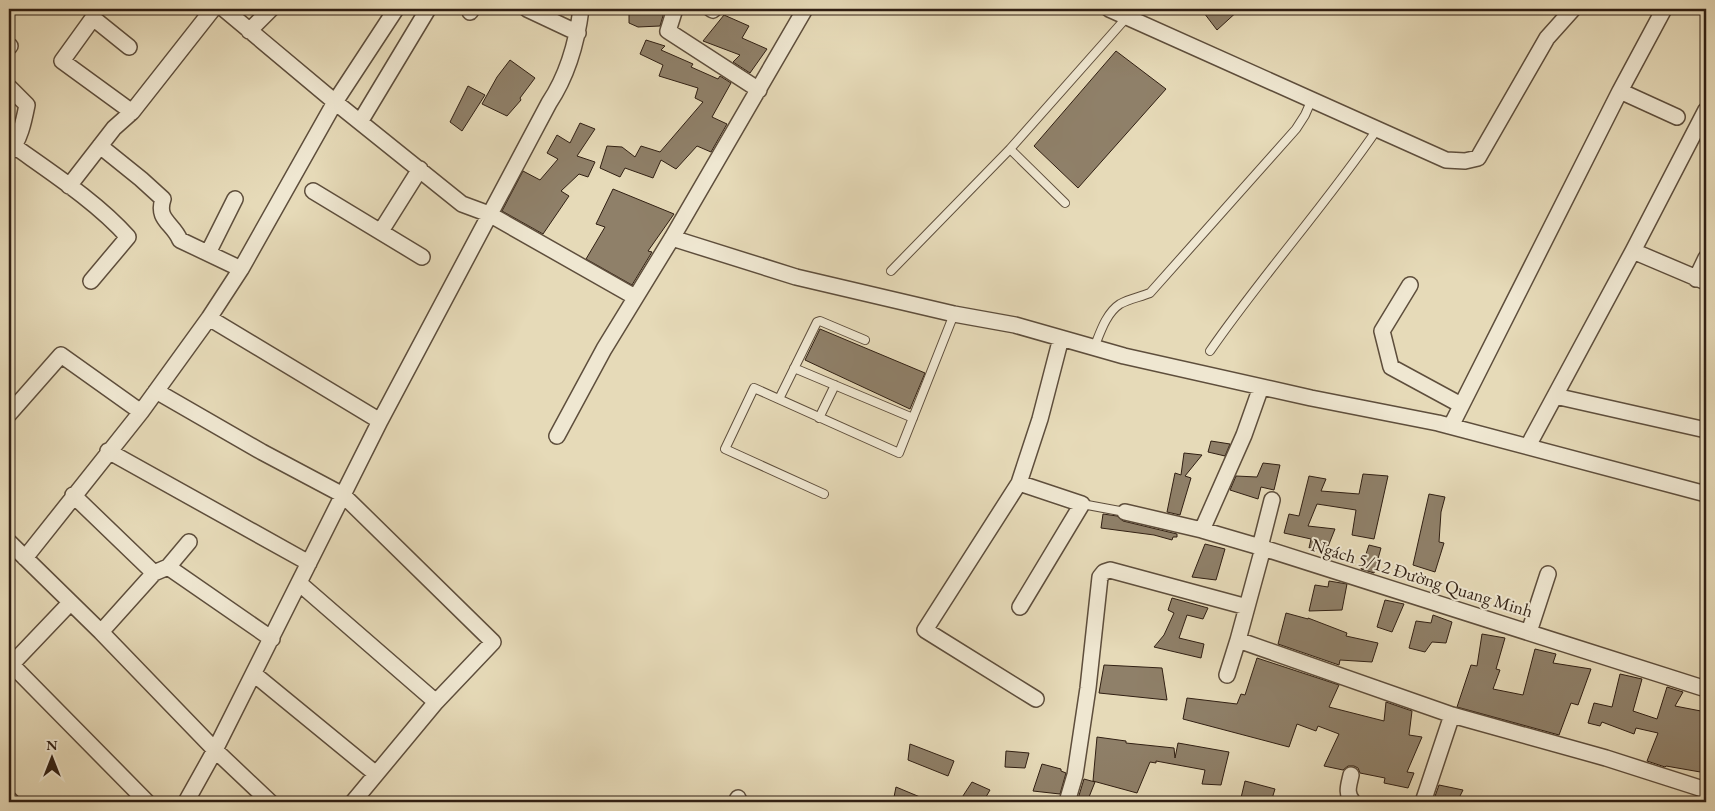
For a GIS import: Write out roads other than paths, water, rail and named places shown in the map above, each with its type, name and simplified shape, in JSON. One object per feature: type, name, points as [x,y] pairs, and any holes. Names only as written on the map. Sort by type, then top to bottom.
[{"type":"street","points":[[69,186],[114,128],[132,112],[213,9]]},
{"type":"street","points":[[224,9],[335,102],[462,204],[489,214],[635,297]]},
{"type":"street","points":[[249,31],[271,9]]},
{"type":"street","points":[[25,558],[73,495],[141,412],[209,318],[241,269],[335,102],[396,9]]},
{"type":"street","points":[[360,122],[428,9]]},
{"type":"street","points":[[527,9],[578,33]]},
{"type":"street","points":[[186,802],[272,639],[380,421],[489,214],[549,103],[558,90],[578,33],[581,9]]},
{"type":"street","points":[[675,9],[668,31],[759,90]]},
{"type":"street","points":[[558,436],[604,349],[672,238],[805,9]]},
{"type":"street","points":[[1110,9],[1446,160],[1465,161],[1478,158],[1547,38],[1573,9]]},
{"type":"street","points":[[1450,426],[1620,91],[1664,9]]},
{"type":"street","points":[[130,46],[93,18],[62,62],[132,112]]},
{"type":"street","points":[[9,87],[27,105],[25,118],[12,149],[69,186],[116,223],[128,237],[91,281]]},
{"type":"street","points":[[1620,91],[1677,118]]},
{"type":"street","points":[[1528,446],[1706,110]]},
{"type":"street","points":[[100,146],[163,199],[160,208],[164,220],[176,231],[180,240],[241,269]]},
{"type":"street","points":[[381,231],[420,169]]},
{"type":"street","points":[[313,190],[422,257]]},
{"type":"street","points":[[208,253],[235,199]]},
{"type":"street","points":[[672,238],[796,277],[954,314],[1015,325],[1094,348],[1261,387],[1450,426],[1706,494]]},
{"type":"street","points":[[1633,250],[1701,281],[1706,258]]},
{"type":"street","points":[[1410,285],[1382,331],[1391,367],[1461,404]]},
{"type":"street","points":[[209,318],[380,421]]},
{"type":"street","points":[[1036,699],[925,630],[1019,483],[1040,418],[1061,338]]},
{"type":"street","points":[[9,414],[61,355],[141,412]]},
{"type":"street","points":[[1202,530],[1244,435],[1261,387]]},
{"type":"street","points":[[156,391],[262,452],[343,495],[493,642],[436,702],[353,802]]},
{"type":"street","points":[[1555,396],[1706,430]]},
{"type":"street","points":[[108,451],[309,563]]},
{"type":"street","points":[[1019,483],[1082,504],[1020,607]]},
{"type":"street","points":[[73,495],[161,570],[272,639]]},
{"type":"street","points":[[1227,675],[1247,607],[1272,500]]},
{"type":"street","name":"Ngách 5/12 Đường Quang Minh","points":[[1125,512],[1202,530],[1262,548],[1706,689]]},
{"type":"street","points":[[9,542],[215,750],[270,802]]},
{"type":"street","points":[[100,632],[189,542]]},
{"type":"street","points":[[1067,802],[1074,775],[1088,688],[1097,596],[1100,578],[1104,572],[1110,570],[1247,607]]},
{"type":"street","points":[[1529,632],[1548,574]]},
{"type":"street","points":[[299,583],[436,702]]},
{"type":"street","points":[[70,603],[10,664],[147,802]]},
{"type":"street","points":[[1238,640],[1452,715],[1606,758],[1706,790]]},
{"type":"street","points":[[254,674],[376,774]]},
{"type":"street","points":[[1423,802],[1452,715]]},
{"type":"street","points":[[1351,775],[1348,796],[1353,802]]},
{"type":"street","points":[[9,799],[12,802]]},
{"type":"lane","points":[[891,271],[1010,149],[1128,17]]},
{"type":"lane","points":[[1094,348],[1104,324],[1114,309],[1122,303],[1150,293],[1296,129],[1312,99]]},
{"type":"lane","points":[[1210,351],[1234,316],[1342,180],[1378,128]]},
{"type":"lane","points":[[1010,149],[1065,203]]},
{"type":"lane","points":[[824,494],[726,449],[754,388],[898,453],[954,314]]},
{"type":"lane","points":[[779,399],[818,321],[865,340]]},
{"type":"lane","points":[[794,368],[913,418]]},
{"type":"lane","points":[[819,418],[835,385]]},
{"type":"lane","points":[[1082,504],[1125,512]]}]
